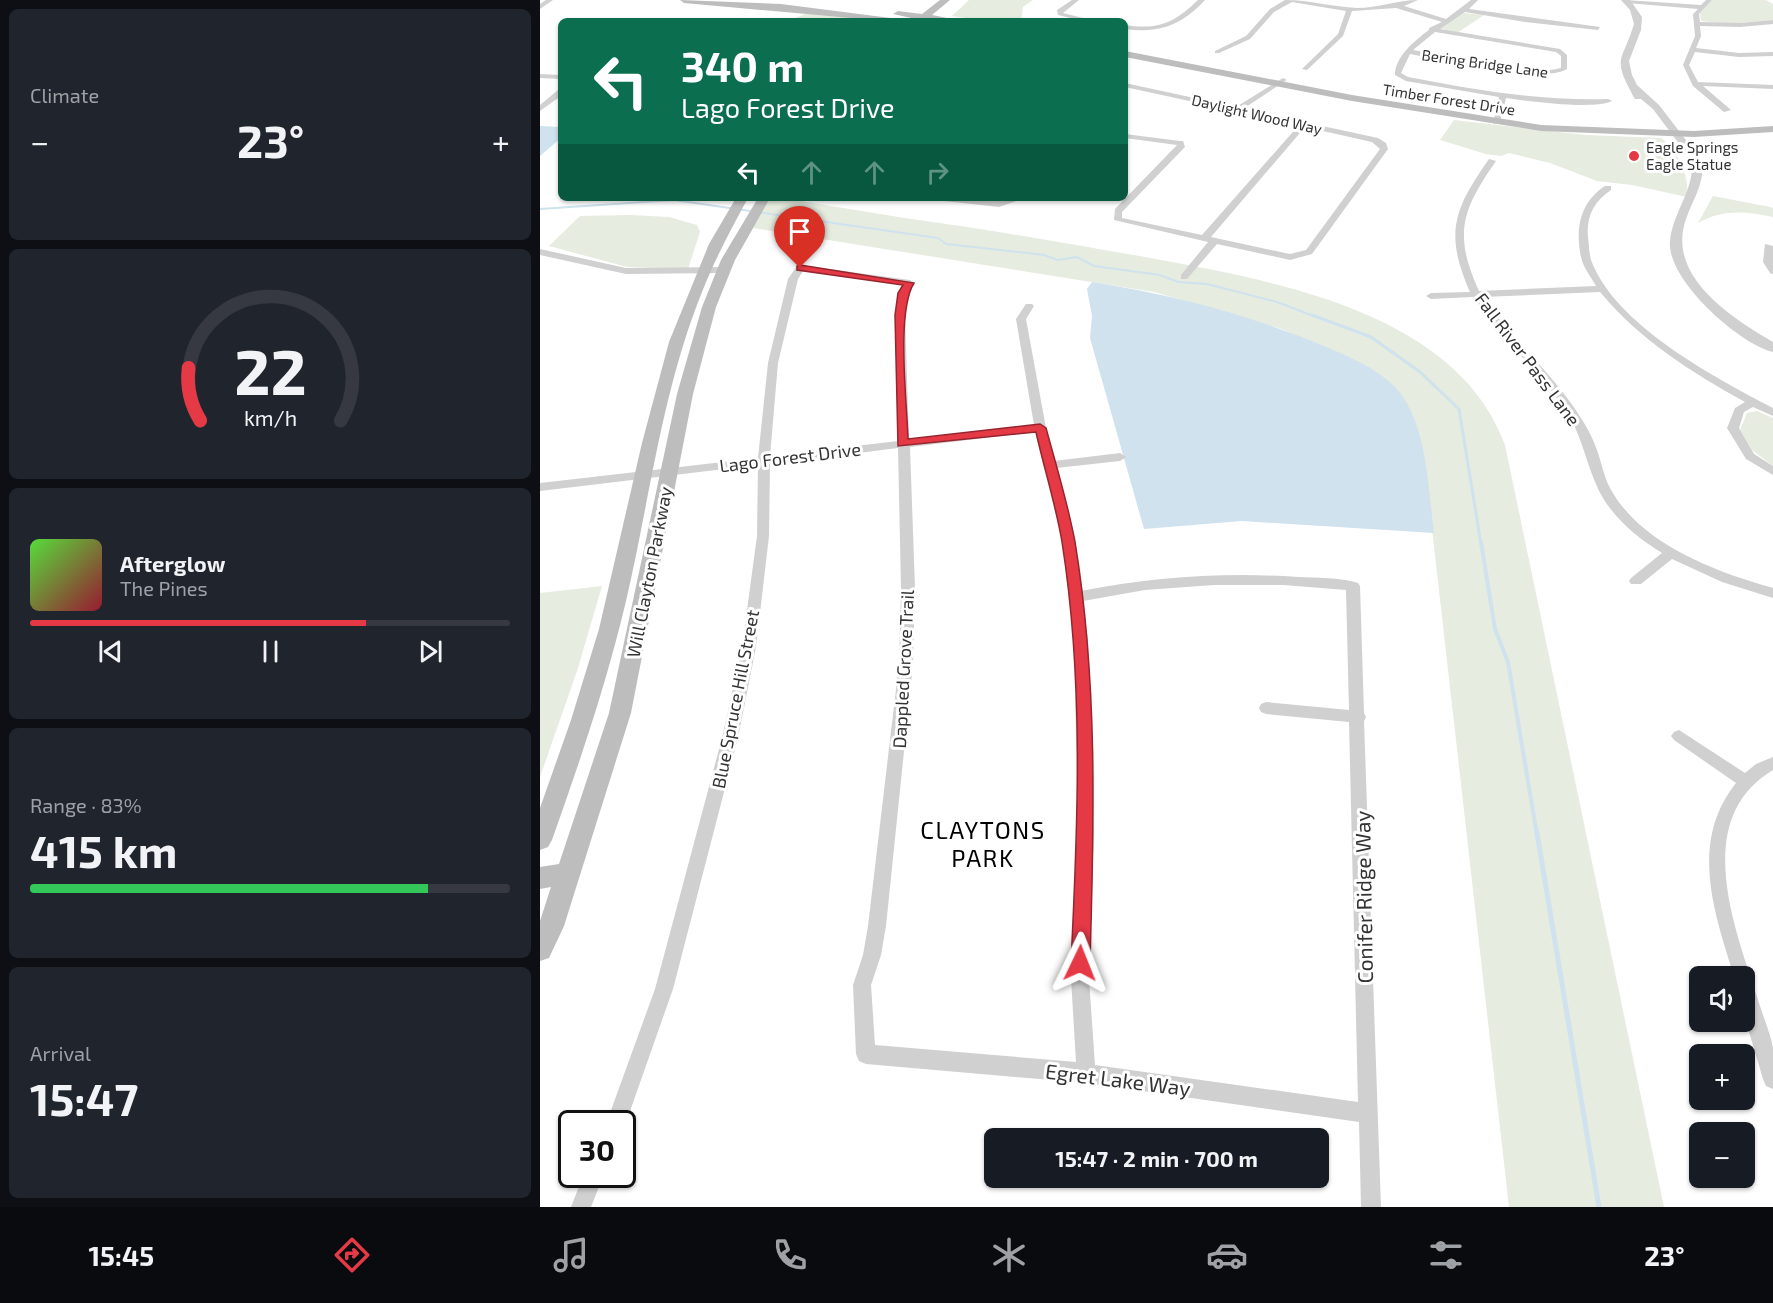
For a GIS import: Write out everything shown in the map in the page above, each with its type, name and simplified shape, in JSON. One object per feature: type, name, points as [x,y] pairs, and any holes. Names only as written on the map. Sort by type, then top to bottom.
[{"type":"main road","points":[[684,0],[882,18]]},
{"type":"main road","points":[[764,0],[914,18]]},
{"type":"main road","points":[[923,18],[946,0]]},
{"type":"main road","points":[[941,18],[950,11]]},
{"type":"main road","name":"Timber Forest Drive","points":[[1128,49],[1280,82]]},
{"type":"main road","name":"Timber Forest Drive","points":[[1128,55],[1497,119],[1567,122],[1669,131],[1773,129]]},
{"type":"main road","name":"Timber Forest Drive","points":[[1669,131],[1773,123]]},
{"type":"main road","name":"Will Clayton Parkway","points":[[540,949],[568,873],[620,713],[692,366],[709,307],[724,270],[762,201]]},
{"type":"main road","name":"Will Clayton Parkway","points":[[540,840],[572,753],[609,629],[667,369],[702,272],[738,204]]},
{"type":"main road","points":[[667,369],[692,366]]},
{"type":"main road","points":[[609,629],[639,624]]},
{"type":"main road","points":[[540,878],[568,873]]},
{"type":"street","points":[[540,8],[550,0]]},
{"type":"street","points":[[1076,0],[1059,11],[1060,14],[1078,18]]},
{"type":"street","points":[[1128,28],[1146,31],[1160,30],[1202,0]]},
{"type":"street","points":[[1217,52],[1248,38],[1270,10],[1292,0],[1350,9],[1397,3],[1448,19]]},
{"type":"street","points":[[1380,0],[1406,4],[1448,19]]},
{"type":"street","points":[[1406,4],[1415,0]]},
{"type":"street","points":[[1475,0],[1464,10],[1431,29],[1410,52],[1397,72],[1399,76],[1503,95],[1581,102],[1608,101]]},
{"type":"street","points":[[1628,2],[1699,8],[1709,0]]},
{"type":"street","points":[[1628,2],[1638,17],[1639,29],[1624,62],[1626,73],[1641,104],[1669,131],[1690,170],[1696,188],[1678,225],[1676,236],[1682,264],[1691,282],[1704,297],[1744,331],[1773,348]]},
{"type":"street","points":[[1699,8],[1698,36],[1686,65],[1696,84],[1727,110]]},
{"type":"street","points":[[1305,69],[1341,35],[1350,9]]},
{"type":"street","points":[[1464,10],[1598,28]]},
{"type":"street","points":[[1697,24],[1732,25],[1773,22]]},
{"type":"street","name":"Bering Bridge Lane","points":[[1410,52],[1512,69],[1561,71],[1564,69],[1562,52],[1431,29]]},
{"type":"street","points":[[1693,50],[1739,55],[1773,54]]},
{"type":"street","points":[[540,76],[558,77]]},
{"type":"street","points":[[1238,109],[1280,82]]},
{"type":"street","points":[[1696,84],[1773,87]]},
{"type":"street","name":"Daylight Wood Way","points":[[1128,86],[1375,140],[1383,145],[1384,149],[1310,252],[1290,256],[1210,239]]},
{"type":"street","points":[[540,109],[558,94]]},
{"type":"street","points":[[1497,119],[1503,95]]},
{"type":"street","points":[[1185,277],[1210,239],[1304,124]]},
{"type":"street","points":[[1128,136],[1180,143],[1180,149],[1118,211],[1116,218],[1127,224],[1210,239]]},
{"type":"street","name":"Fall River Pass Lane","points":[[1492,161],[1469,193],[1460,224],[1463,256],[1477,295],[1505,334],[1565,403],[1576,419],[1589,445],[1598,476],[1616,507],[1672,552],[1694,566],[1773,593]]},
{"type":"street","points":[[1608,188],[1592,201],[1582,233],[1588,261],[1604,289],[1641,330],[1674,355],[1773,413]]},
{"type":"street","points":[[972,201],[999,204],[1010,201]]},
{"type":"street","points":[[1768,246],[1768,262],[1773,271]]},
{"type":"street","points":[[540,252],[626,271],[724,270]]},
{"type":"street","name":"Blue Spruce Hill Street","points":[[621,1110],[664,989],[730,738],[749,647],[763,536],[764,460],[773,363],[793,279],[800,268],[909,283]]},
{"type":"street","name":"Dappled Grove Trail","points":[[866,1054],[862,985],[877,926],[906,664],[908,588],[900,315],[903,293],[909,283]]},
{"type":"street","points":[[1431,296],[1604,289]]},
{"type":"street","points":[[1029,306],[1021,320],[1040,428],[1052,465],[1068,540],[1082,651],[1085,736],[1085,867],[1080,979],[1086,1073]]},
{"type":"street","points":[[1754,402],[1739,410],[1733,428],[1750,456],[1773,471]]},
{"type":"street","name":"Lago Forest Drive","points":[[540,487],[1040,428]]},
{"type":"street","points":[[1052,465],[1120,457]]},
{"type":"street","points":[[1636,581],[1672,552]]},
{"type":"street","name":"Conifer Ridge Way","points":[[1076,597],[1206,578],[1290,580],[1353,586],[1359,717],[1371,1207]]},
{"type":"street","points":[[1266,708],[1359,717]]},
{"type":"street","points":[[1679,736],[1745,781]]},
{"type":"street","points":[[1740,966],[1717,888],[1718,830],[1730,803],[1745,781],[1773,763]]},
{"type":"street","points":[[1755,1019],[1773,1079]]},
{"type":"street","name":"Egret Lake Way","points":[[866,1054],[1086,1073],[1368,1113]]},
{"type":"street","points":[[580,1207],[588,1188]]},
{"type":"shaded area","points":[[969,0],[1033,0],[1023,7],[1021,18],[952,16]]},
{"type":"shaded area","points":[[1712,0],[1766,0],[1773,4],[1773,20],[1730,24],[1701,21],[1700,13]]},
{"type":"shaded area","points":[[811,12],[858,17],[856,18],[795,18]]},
{"type":"shaded area","points":[[1464,13],[1484,15],[1457,33],[1439,28]]},
{"type":"shaded area","points":[[1454,120],[1586,135],[1661,138],[1673,150],[1682,165],[1687,181],[1687,197],[1632,185],[1597,181],[1550,163],[1509,153],[1501,156],[1486,154],[1440,140]]},
{"type":"shaded area","points":[[1713,196],[1773,208],[1773,217],[1734,212],[1716,215],[1698,223]]},
{"type":"shaded area","points":[[768,201],[801,201],[989,230],[1247,277],[1300,291],[1353,309],[1402,332],[1446,362],[1481,399],[1505,445],[1664,1207],[1509,1207],[1424,458],[1416,427],[1375,371],[1282,329],[1154,292],[753,228]]},
{"type":"shaded area","points":[[580,216],[669,217],[697,225],[700,232],[688,269],[627,267],[549,246]]},
{"type":"shaded area","points":[[1757,411],[1773,418],[1773,466],[1752,450],[1740,430],[1747,413]]},
{"type":"shaded area","points":[[602,586],[578,668],[540,777],[540,593]]},
{"type":"water","points":[[540,126],[558,127],[558,141],[540,156]]},
{"type":"water","points":[[1092,282],[1179,299],[1263,323],[1341,354],[1365,365],[1386,379],[1403,397],[1418,428],[1426,463],[1434,533],[1242,521],[1144,529],[1090,338],[1092,316],[1087,289]]},
{"type":"waterway","points":[[540,209],[659,201]]},
{"type":"waterway","points":[[681,201],[938,238],[946,244],[1044,255],[1058,260],[1077,257],[1094,266],[1160,275],[1178,282],[1207,284],[1277,302],[1316,317]]},
{"type":"waterway","points":[[1312,315],[1371,337],[1420,372],[1459,409],[1481,544]]},
{"type":"waterway","points":[[1481,542],[1495,629],[1508,662],[1537,835]]},
{"type":"waterway","points":[[1537,833],[1599,1207]]},
{"type":"place","name":"Eagle Springs Eagle Statue","points":[[1634,156]]},
{"type":"district","name":"CLAYTONS PARK","points":[[983,843]]},
{"type":"route","points":[[800,268],[909,283],[903,293],[900,315],[902,443],[1040,428],[1058,489],[1068,540],[1081,640],[1086,836],[1080,963]]}]
